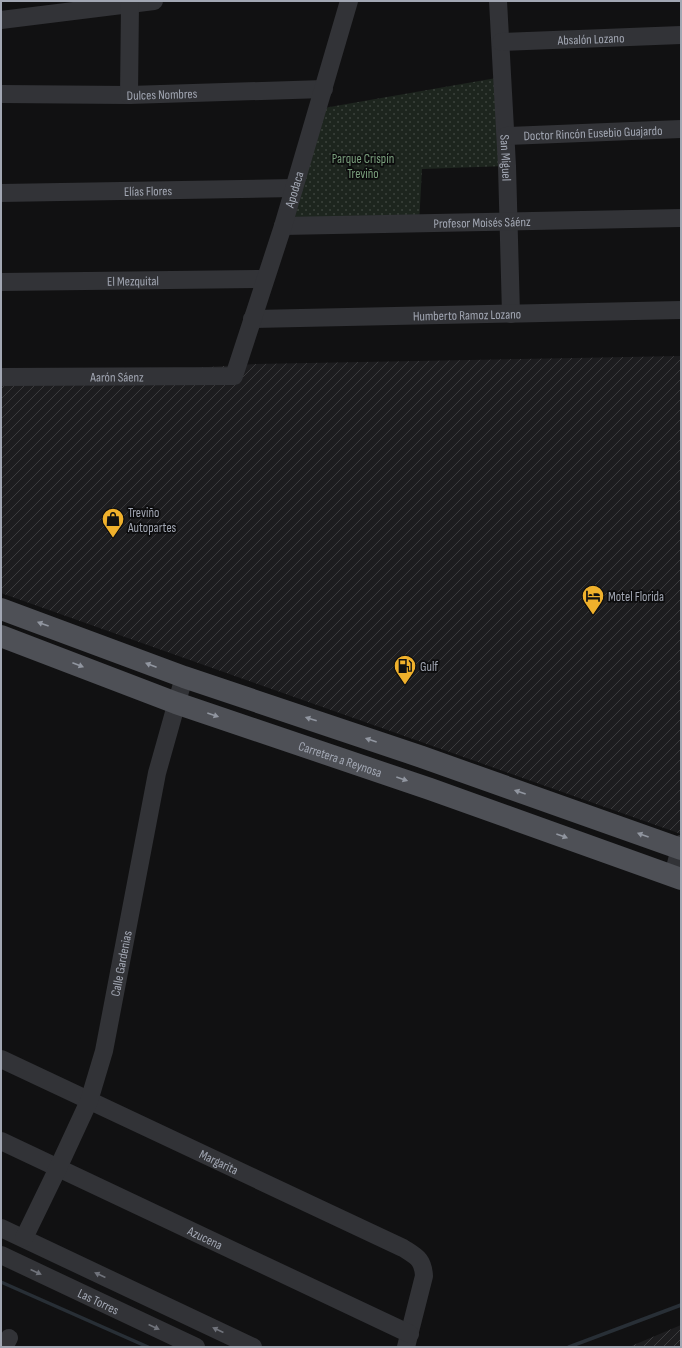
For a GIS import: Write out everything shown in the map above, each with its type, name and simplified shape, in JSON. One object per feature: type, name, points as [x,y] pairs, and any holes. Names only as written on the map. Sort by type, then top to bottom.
[{"type":"main road","points":[[1,609],[184,677],[415,754],[681,847]]},
{"type":"main road","name":"Carretera a Reynosa","points":[[1,636],[176,703],[430,789],[677,877]]},
{"type":"street","points":[[1,20],[154,1]]},
{"type":"street","name":"Apodaca","points":[[234,376],[264,279],[283,226],[349,1]]},
{"type":"street","name":"San Miguel","points":[[498,1],[506,136],[511,314]]},
{"type":"street","points":[[129,95],[130,4]]},
{"type":"street","name":"Absalón Lozano","points":[[501,42],[681,35]]},
{"type":"street","name":"Dulces Nombres","points":[[1,94],[129,95],[324,89]]},
{"type":"street","name":"Doctor Rincón Eusebio Guajardo","points":[[506,136],[681,128]]},
{"type":"street","name":"Elías Flores","points":[[1,193],[294,188]]},
{"type":"street","name":"Profesor Moisés Sáénz","points":[[283,226],[681,218]]},
{"type":"street","name":"El Mezquital","points":[[1,282],[264,279]]},
{"type":"street","name":"Humberto Ramoz Lozano","points":[[252,319],[681,310]]},
{"type":"street","name":"Aarón Sáenz","points":[[1,377],[234,376]]},
{"type":"street","name":"Calle Gardenias","points":[[24,1238],[89,1102],[104,1051],[157,773],[184,677]]},
{"type":"street","points":[[677,877],[681,847]]},
{"type":"street","name":"Margarita","points":[[1,1059],[89,1102],[403,1248],[420,1259],[423,1264],[424,1276]]},
{"type":"street","name":"Azucena","points":[[1,1141],[408,1340],[424,1276]]},
{"type":"street","points":[[1,1228],[253,1347]]},
{"type":"street","name":"Las Torres","points":[[1,1256],[196,1347]]},
{"type":"shaded area","points":[[681,356],[681,834],[1,593],[1,380],[256,364]]},
{"type":"shaded area","points":[[681,1325],[681,1347],[629,1347]]},
{"type":"green space","name":"Parque Crispín Treviño","points":[[502,77],[507,166],[422,169],[419,224],[283,226],[318,109]]},
{"type":"waterway","points":[[1,1282],[148,1347]]},
{"type":"waterway","points":[[569,1347],[681,1305]]},
{"type":"place","name":"Treviño Autopartes","points":[[113,538]]},
{"type":"place","name":"Motel Florida","points":[[593,616]]},
{"type":"place","name":"Gulf","points":[[405,686]]}]
